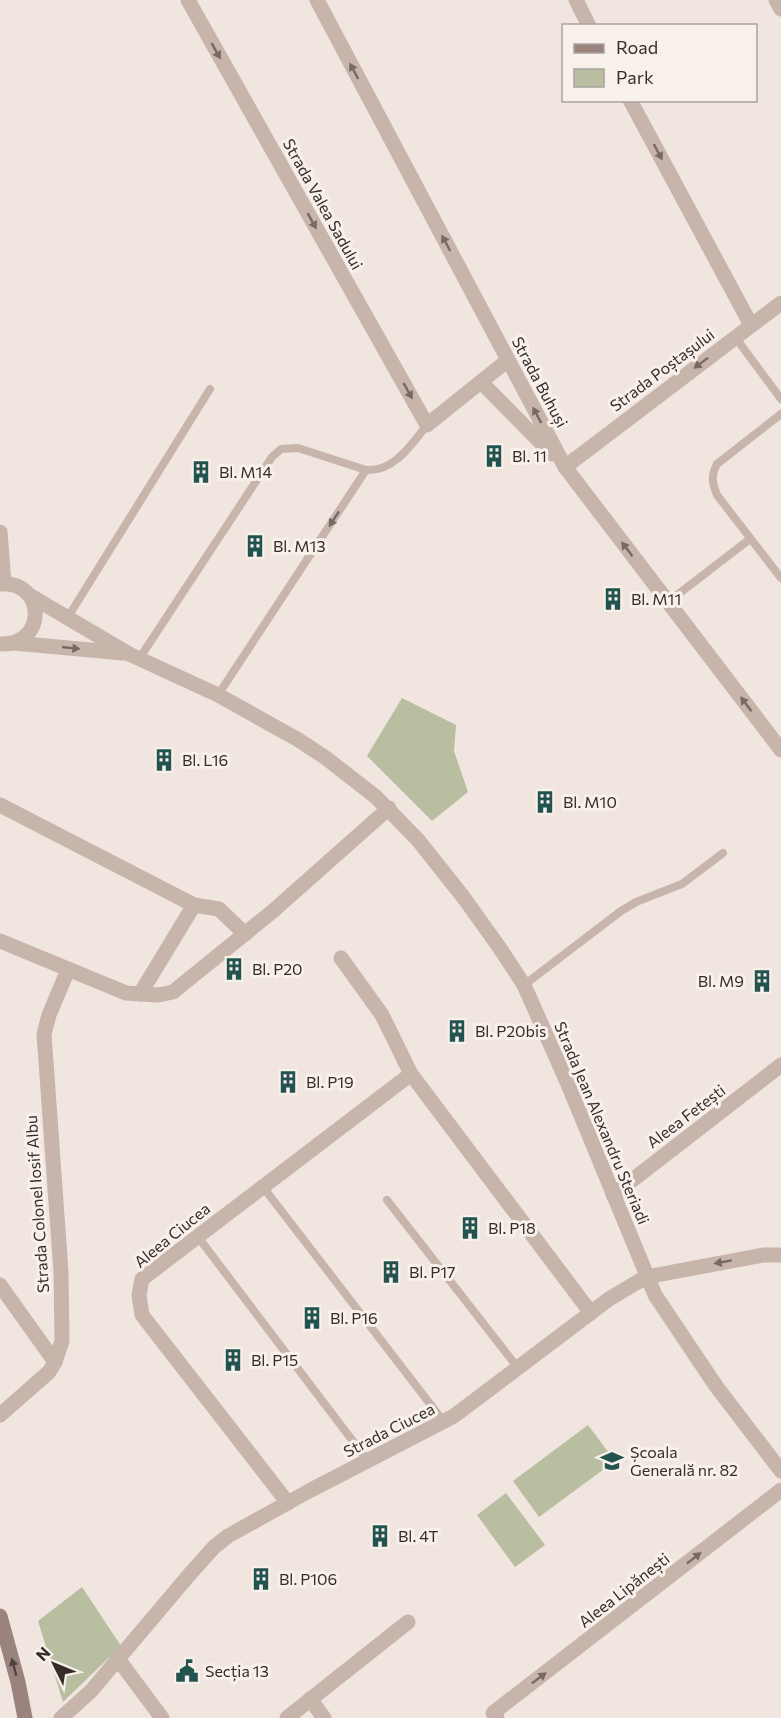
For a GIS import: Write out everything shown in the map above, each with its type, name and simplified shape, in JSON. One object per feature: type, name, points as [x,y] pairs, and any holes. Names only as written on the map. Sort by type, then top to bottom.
[{"type":"main road","points":[[0,1616],[25,1718]]},
{"type":"street","name":"Strada Valea Sadului","points":[[188,0],[427,425]]},
{"type":"street","name":"Strada Buhuși","points":[[317,0],[565,466],[781,750]]},
{"type":"street","points":[[576,0],[588,24]]},
{"type":"street","points":[[776,0],[781,9]]},
{"type":"street","points":[[631,102],[751,325]]},
{"type":"street","name":"Strada Poștașului","points":[[565,466],[781,303]]},
{"type":"street","points":[[427,425],[508,360]]},
{"type":"street","points":[[481,382],[565,466]]},
{"type":"street","points":[[0,532],[2,583]]},
{"type":"street","name":"Strada Jean Alexandru Steriadi","points":[[2,583],[22,588],[29,595],[134,657],[218,695],[288,734],[326,758],[389,808],[418,840],[464,898],[524,985],[567,1082],[655,1295],[697,1359],[781,1472]]},
{"type":"street","points":[[7,643],[30,632],[36,613],[29,595]]},
{"type":"street","name":"Strada Jean Alexandru Steriadi","points":[[7,643],[134,657]]},
{"type":"street","points":[[0,805],[194,905],[219,909],[245,934]]},
{"type":"street","points":[[0,941],[126,993],[158,995],[173,992],[245,934],[389,808]]},
{"type":"street","points":[[140,994],[194,905]]},
{"type":"street","points":[[341,958],[382,1015],[411,1074],[591,1313]]},
{"type":"street","name":"Strada Colonel Iosif Albu","points":[[0,1414],[44,1377],[55,1362],[62,1341],[61,1272],[44,1034],[49,1015],[68,969]]},
{"type":"street","name":"Aleea Fetești","points":[[613,1195],[781,1065]]},
{"type":"street","name":"Aleea Ciucea","points":[[288,1503],[142,1315],[140,1295],[142,1279],[411,1074]]},
{"type":"street","name":"Strada Ciucea","points":[[61,1718],[91,1691],[214,1547],[241,1528],[444,1422],[625,1288],[646,1276],[763,1255],[781,1255]]},
{"type":"street","points":[[0,1285],[55,1362]]},
{"type":"street","name":"Aleea Lipănești","points":[[497,1718],[493,1713],[781,1490]]},
{"type":"street","points":[[287,1718],[408,1622]]},
{"type":"street","points":[[118,1659],[162,1718]]},
{"type":"street","points":[[310,1699],[324,1718]]},
{"type":"lane","points":[[735,338],[781,399]]},
{"type":"lane","points":[[68,617],[210,389]]},
{"type":"lane","points":[[781,414],[717,464],[713,472],[712,483],[717,495],[781,578]]},
{"type":"lane","points":[[134,657],[272,457],[281,449],[298,448],[366,470],[382,469],[405,451],[427,425]]},
{"type":"lane","points":[[218,695],[366,470]]},
{"type":"lane","points":[[668,602],[750,539]]},
{"type":"lane","points":[[524,985],[621,911],[636,902],[682,884],[723,853]]},
{"type":"lane","points":[[263,1187],[444,1422]]},
{"type":"lane","points":[[387,1200],[518,1368]]},
{"type":"lane","points":[[198,1236],[368,1461]]},
{"type":"green space","points":[[402,698],[456,725],[454,751],[468,792],[432,821],[367,756]]},
{"type":"green space","points":[[588,1425],[615,1461],[539,1517],[513,1481]]},
{"type":"green space","points":[[506,1493],[545,1545],[515,1567],[477,1515]]},
{"type":"green space","points":[[82,1587],[121,1646],[63,1702],[38,1621]]},
{"type":"place","name":"Bl. 11","points":[[494,456]]},
{"type":"place","name":"Bl. M14","points":[[201,472]]},
{"type":"place","name":"Bl. M13","points":[[255,546]]},
{"type":"place","name":"Bl. M11","points":[[613,599]]},
{"type":"place","name":"Bl. L16","points":[[164,760]]},
{"type":"place","name":"Bl. M10","points":[[545,802]]},
{"type":"place","name":"Bl. P20","points":[[234,969]]},
{"type":"place","name":"Bl. M9","points":[[762,981]]},
{"type":"place","name":"Bl. P20bis","points":[[457,1031]]},
{"type":"place","name":"Bl. P19","points":[[288,1082]]},
{"type":"place","name":"Bl. P18","points":[[470,1228]]},
{"type":"place","name":"Bl. P17","points":[[391,1272]]},
{"type":"place","name":"Bl. P16","points":[[312,1318]]},
{"type":"place","name":"Bl. P15","points":[[233,1360]]},
{"type":"place","name":"Școala Generală nr. 82","points":[[612,1461]]},
{"type":"place","name":"Bl. 4T","points":[[380,1536]]},
{"type":"place","name":"Bl. P106","points":[[261,1579]]},
{"type":"place","name":"Secția 13","points":[[187,1671]]}]
